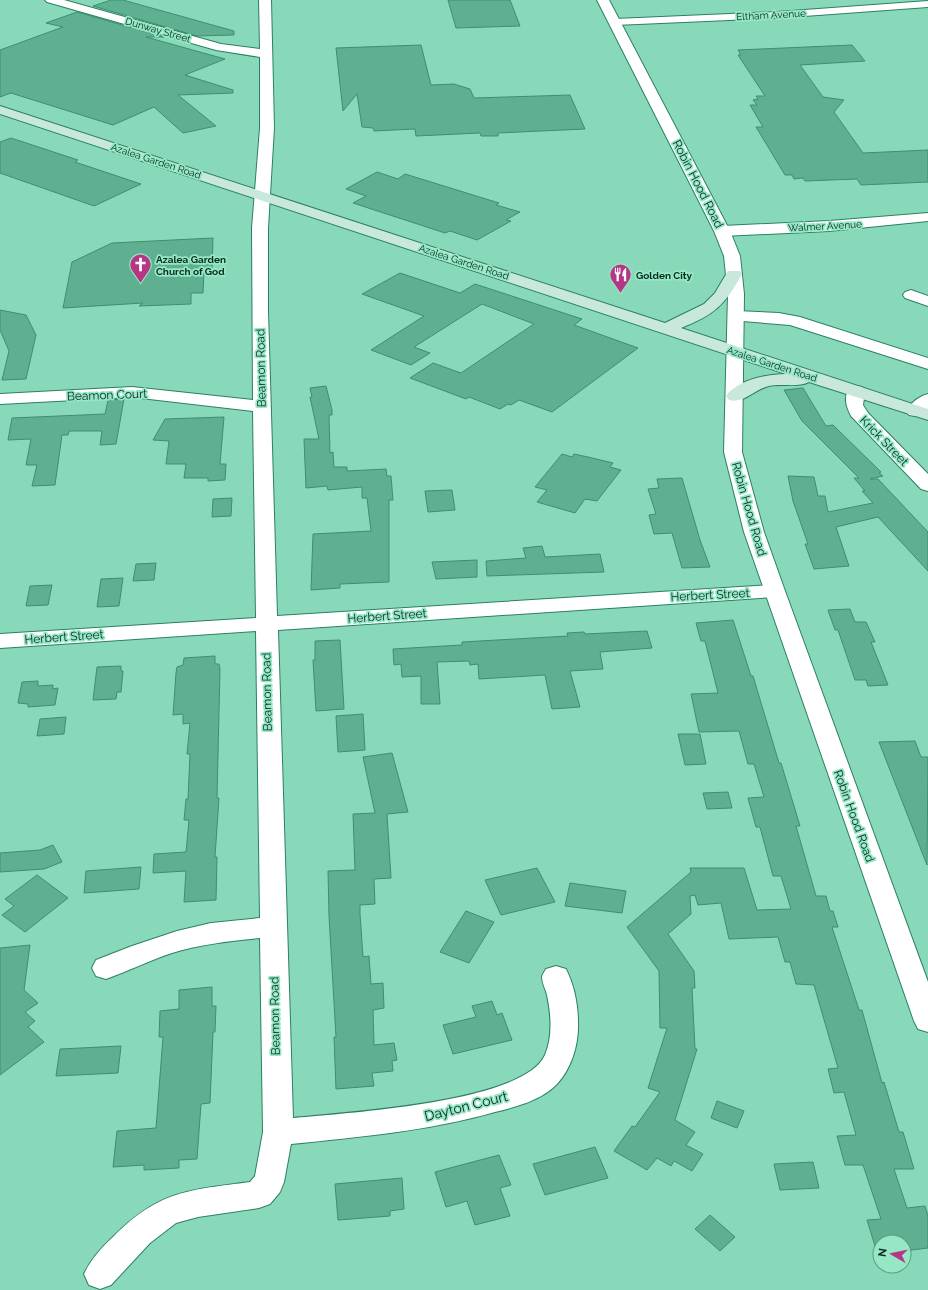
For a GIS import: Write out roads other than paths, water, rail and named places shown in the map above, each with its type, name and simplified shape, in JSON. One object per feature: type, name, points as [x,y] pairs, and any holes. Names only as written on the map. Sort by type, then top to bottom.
[{"type":"main road","name":"Azalea Garden Road","points":[[0,110],[262,195],[735,352],[856,391],[924,408]]},
{"type":"main road","points":[[665,329],[686,320],[714,302],[721,296],[734,274]]},
{"type":"main road","points":[[735,396],[758,382],[777,379],[817,378]]},
{"type":"street","name":"Dunway Street","points":[[51,0],[220,47],[266,54]]},
{"type":"street","name":"Beamon Road","points":[[100,1274],[135,1235],[167,1213],[199,1203],[259,1194],[269,1182],[278,1132],[261,406],[260,228],[267,128],[265,0]]},
{"type":"street","name":"Robin Hood Road","points":[[603,0],[722,231],[732,256],[736,316],[733,452],[754,532],[774,591],[928,1022]]},
{"type":"street","name":"Eltham Avenue","points":[[615,22],[754,16],[928,4]]},
{"type":"street","name":"Walmer Avenue","points":[[722,231],[829,226],[928,217]]},
{"type":"street","points":[[911,295],[928,301]]},
{"type":"street","points":[[736,316],[779,318],[794,321],[928,364]]},
{"type":"street","name":"Krick Street","points":[[856,391],[854,396],[854,405],[860,416],[928,485]]},
{"type":"street","name":"Beamon Court","points":[[0,399],[132,392],[261,406]]},
{"type":"street","name":"Herbert Street","points":[[0,641],[774,591]]},
{"type":"street","points":[[106,968],[162,946],[201,935],[272,927]]},
{"type":"street","name":"Dayton Court","points":[[278,1132],[429,1116],[460,1110],[520,1093],[535,1085],[547,1074],[556,1062],[560,1051],[565,1023],[563,997],[556,977]]},
{"type":"place","name":"Azalea Garden Church of God","points":[[141,284]]},
{"type":"place","name":"Golden City","points":[[621,294]]}]
